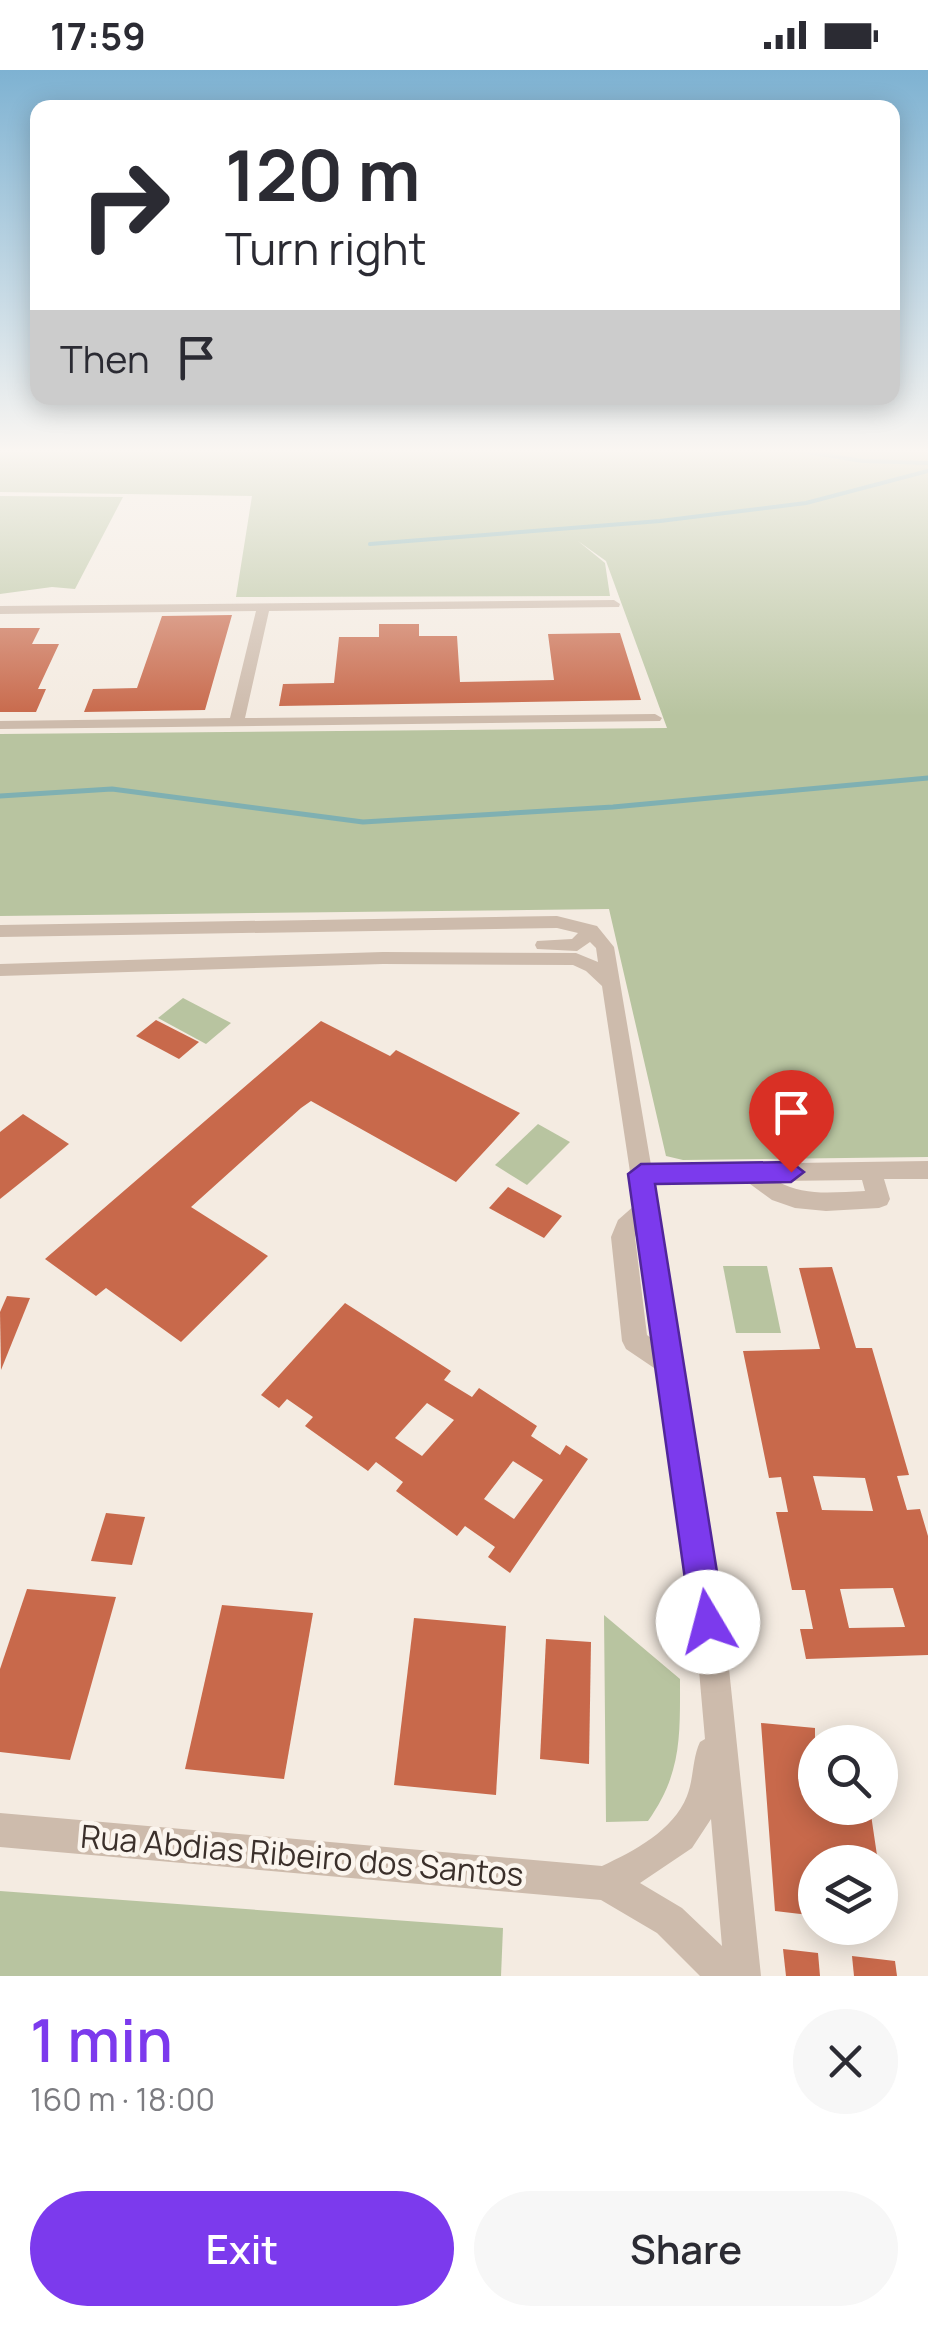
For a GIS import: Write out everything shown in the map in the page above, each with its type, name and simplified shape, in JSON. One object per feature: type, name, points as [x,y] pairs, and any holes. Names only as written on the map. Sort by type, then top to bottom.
[{"type":"street","points":[[0,610],[419,606],[438,614],[487,614],[486,605],[614,604]]},
{"type":"street","points":[[236,723],[264,607]]},
{"type":"street","points":[[41,609],[53,617],[98,618]]},
{"type":"street","points":[[0,726],[656,718]]},
{"type":"street","points":[[0,931],[557,922],[590,930],[609,956],[646,1209],[626,1227],[623,1238],[636,1341],[672,1366],[713,1659],[743,1976]]},
{"type":"street","points":[[384,958],[424,946],[578,944],[590,930]]},
{"type":"street","points":[[0,970],[384,958],[576,959],[593,966],[612,985]]},
{"type":"street","points":[[641,1174],[752,1172],[774,1194],[795,1202],[879,1199],[870,1170],[928,1170]]},
{"type":"street","name":"Rua Abdias Ribeiro dos Santos","points":[[603,1883],[654,1860],[675,1844],[697,1814],[710,1774],[713,1659]]},
{"type":"street","name":"Rua Abdias Ribeiro dos Santos","points":[[0,1830],[603,1883],[634,1897],[680,1929],[703,1949],[722,1976]]},
{"type":"green space","points":[[0,538],[102,538],[75,589],[52,587],[0,594]]},
{"type":"green space","points":[[245,538],[928,538],[928,1157],[683,1160],[666,1156],[609,909],[0,916],[0,734],[667,728],[606,561],[578,541],[605,563],[610,596],[236,597]]},
{"type":"green space","points":[[183,998],[231,1023],[206,1044],[158,1018]]},
{"type":"green space","points":[[538,1124],[570,1142],[527,1185],[495,1165]]},
{"type":"green space","points":[[723,1266],[767,1266],[781,1333],[736,1333]]},
{"type":"green space","points":[[604,1615],[680,1679],[677,1753],[667,1787],[648,1821],[606,1822]]},
{"type":"green space","points":[[0,1891],[503,1928],[501,1976],[0,1976]]},
{"type":"building","points":[[232,615],[205,710],[84,712],[93,689],[137,688],[162,616]]},
{"type":"building","points":[[379,624],[419,624],[419,636],[457,636],[460,682],[554,680],[548,634],[620,633],[641,700],[279,706],[283,684],[334,683],[339,637],[379,637]]},
{"type":"building","points":[[0,628],[40,628],[32,644],[59,644],[38,689],[46,689],[36,712],[0,712]]},
{"type":"building","points":[[156,1020],[199,1042],[179,1059],[136,1036]]},
{"type":"building","points":[[321,1021],[390,1056],[396,1050],[520,1113],[456,1182],[311,1101],[191,1207],[268,1256],[181,1342],[106,1288],[96,1296],[45,1259]]},
{"type":"building","points":[[23,1114],[69,1144],[0,1199],[0,1132]]},
{"type":"building","points":[[508,1187],[562,1216],[544,1238],[489,1208]]},
{"type":"building","points":[[832,1267],[856,1348],[872,1348],[909,1475],[897,1476],[907,1510],[920,1509],[928,1536],[928,1655],[806,1659],[800,1629],[813,1629],[805,1590],[792,1590],[776,1512],[788,1512],[781,1477],[769,1478],[743,1351],[820,1349],[799,1268]],"holes":[[[813,1476],[865,1478],[873,1511],[822,1510]],[[893,1588],[905,1627],[849,1628],[840,1589]]]},
{"type":"building","points":[[7,1296],[30,1298],[1,1370],[0,1312]]},
{"type":"building","points":[[345,1303],[451,1371],[444,1380],[472,1397],[479,1388],[537,1426],[531,1436],[560,1455],[566,1445],[588,1459],[510,1573],[488,1557],[495,1547],[465,1526],[457,1536],[396,1491],[403,1482],[376,1462],[368,1471],[305,1426],[313,1417],[287,1399],[279,1408],[261,1395]],"holes":[[[427,1403],[454,1420],[422,1456],[395,1438]],[[513,1461],[543,1480],[514,1519],[484,1499]]]},
{"type":"building","points":[[106,1513],[145,1517],[132,1565],[91,1561]]},
{"type":"building","points":[[27,1589],[116,1597],[70,1760],[0,1752],[0,1669]]},
{"type":"building","points":[[222,1605],[313,1613],[284,1779],[185,1769]]},
{"type":"building","points":[[414,1618],[506,1626],[496,1795],[394,1785]]},
{"type":"building","points":[[546,1639],[591,1642],[589,1764],[540,1759]]},
{"type":"building","points":[[761,1723],[798,1726],[798,1825],[873,1825],[875,1845],[798,1845],[798,1914],[775,1911]]},
{"type":"building","points":[[783,1949],[818,1953],[820,1976],[786,1976]]},
{"type":"building","points":[[852,1956],[895,1961],[897,1976],[854,1976]]},
{"type":"waterway","points":[[370,544],[446,538]]},
{"type":"waterway","points":[[0,796],[112,789],[363,822],[613,807],[928,778]]},
{"type":"route","points":[[708,1622],[641,1174],[791,1172]]}]
